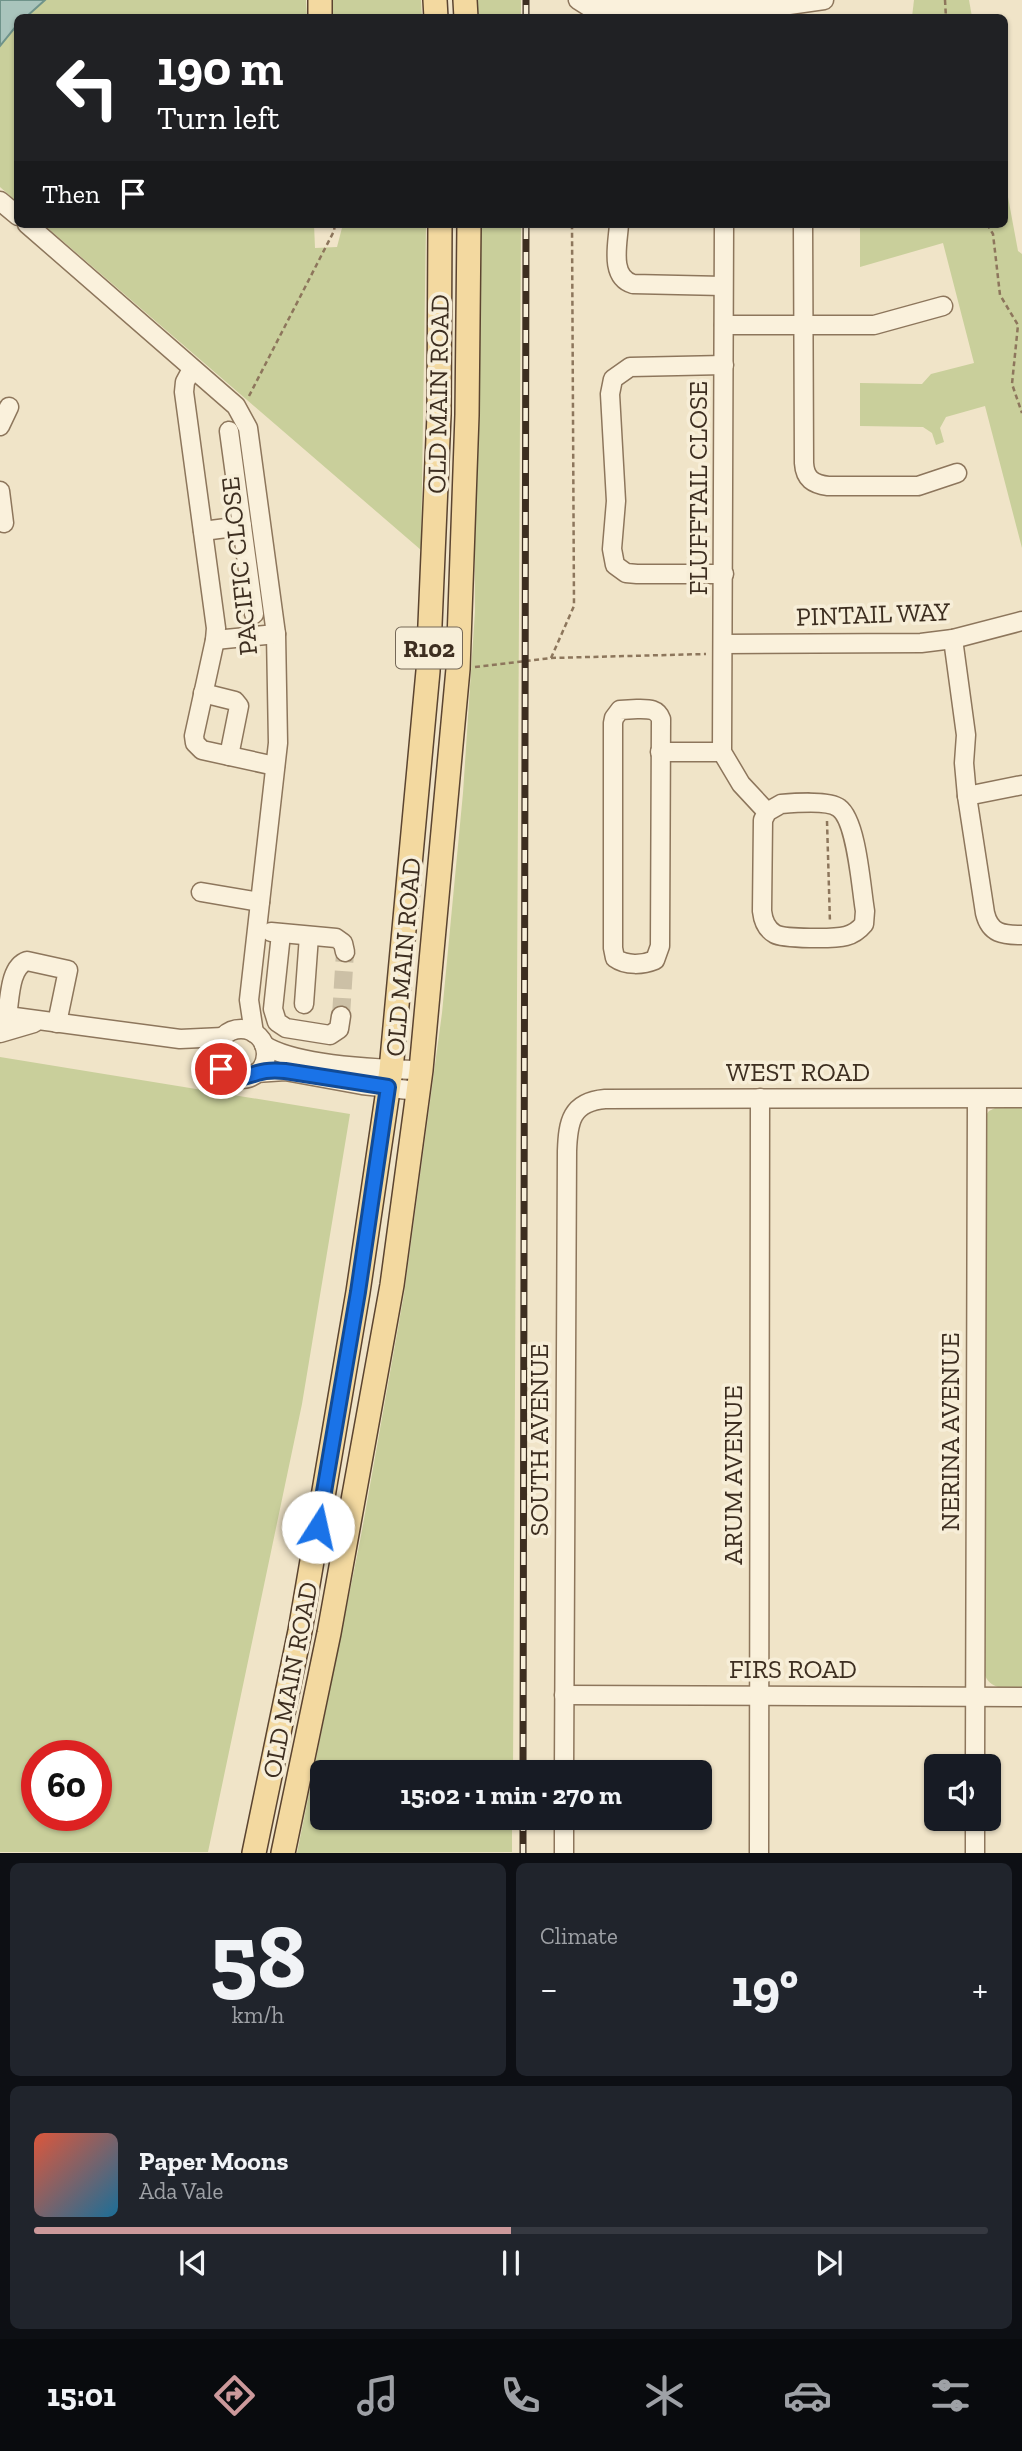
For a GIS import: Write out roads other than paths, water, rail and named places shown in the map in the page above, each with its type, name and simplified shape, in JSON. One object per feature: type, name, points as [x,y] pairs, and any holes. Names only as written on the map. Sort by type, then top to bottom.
[{"type":"main road","name":"OLD MAIN ROAD","points":[[254,1853],[302,1618],[358,1292],[389,1078],[428,671],[439,415],[440,228]]},
{"type":"main road","name":"OLD MAIN ROAD","points":[[284,1853],[329,1633],[392,1285],[419,1080],[458,669],[467,415],[469,228]]},
{"type":"street","points":[[578,0],[589,7],[622,13],[724,13],[824,0]]},
{"type":"street","points":[[0,201],[14,213]]},
{"type":"street","points":[[32,228],[192,369],[185,382],[184,392],[216,628],[195,743],[202,750],[275,766]]},
{"type":"street","points":[[619,228],[617,262],[626,282],[723,286]]},
{"type":"street","name":"FLUFFTAIL CLOSE","points":[[722,752],[724,228]]},
{"type":"street","points":[[803,228],[804,470],[810,481],[828,486],[908,486],[925,484],[957,472]]},
{"type":"street","points":[[724,326],[874,325],[943,306]]},
{"type":"street","points":[[724,365],[630,368],[613,379],[610,394],[616,501],[612,549],[615,565],[620,571],[637,574],[724,574]]},
{"type":"street","name":"PACIFIC CLOSE","points":[[192,369],[241,412],[250,436],[276,634],[278,743],[249,1000]]},
{"type":"street","points":[[0,426],[9,407]]},
{"type":"street","points":[[229,431],[254,614]]},
{"type":"street","points":[[0,491],[4,523]]},
{"type":"street","points":[[203,531],[242,526]]},
{"type":"street","name":"PINTAIL WAY","points":[[723,649],[921,643],[953,639],[1022,621]]},
{"type":"street","points":[[215,640],[276,634]]},
{"type":"street","points":[[953,639],[966,734],[964,763],[967,796],[987,921],[998,933],[1022,935]]},
{"type":"street","points":[[203,693],[233,700],[239,706],[229,756]]},
{"type":"street","points":[[625,709],[656,711],[661,719],[660,752],[660,951],[651,962],[622,963],[615,958],[613,948],[613,723],[617,713],[625,709]]},
{"type":"street","points":[[660,752],[722,752],[741,784],[767,812]]},
{"type":"street","points":[[967,796],[1022,785]]},
{"type":"street","points":[[788,803],[826,804],[840,809],[850,823],[865,917],[864,924],[854,933],[830,937],[780,936],[774,934],[764,923],[763,821],[767,812],[774,806],[788,803]]},
{"type":"street","points":[[201,892],[260,902]]},
{"type":"street","points":[[257,931],[339,939],[344,943],[345,951]]},
{"type":"street","points":[[281,933],[273,1009],[276,1022],[286,1028],[330,1035],[339,1029],[341,1016]]},
{"type":"street","points":[[304,1004],[309,936]]},
{"type":"street","points":[[49,1022],[68,970],[27,961],[7,969],[2,1022],[49,1022],[180,1039],[228,1034],[243,1029],[290,1056],[389,1078]]},
{"type":"street","points":[[249,1000],[264,1063],[256,1073]]},
{"type":"street","points":[[249,1000],[217,1048],[221,1069],[232,1077],[244,1078],[256,1073],[285,1071],[419,1080]]},
{"type":"street","points":[[180,1039],[218,1061]]},
{"type":"street","name":"ARUM AVENUE","points":[[759,1853],[760,1098]]},
{"type":"street","name":"WEST ROAD","points":[[577,1110],[593,1100],[605,1099],[1022,1098]]},
{"type":"street","name":"NERINA AVENUE","points":[[975,1754],[976,1099]]},
{"type":"street","name":"SOUTH AVENUE","points":[[564,1760],[567,1151],[568,1127],[577,1110]]},
{"type":"street","name":"FIRS ROAD","points":[[564,1695],[1022,1696]]},
{"type":"street","points":[[564,1830],[564,1853]]},
{"type":"street","points":[[975,1831],[975,1853]]},
{"type":"water","points":[[0,0],[45,0],[29,14],[14,14],[14,29],[0,46]]},
{"type":"tunnel","points":[[341,1016],[345,952]]},
{"type":"railway","points":[[526,0],[526,14]]},
{"type":"railway","points":[[523,1760],[526,228]]},
{"type":"railway","points":[[523,1830],[523,1853]]}]
